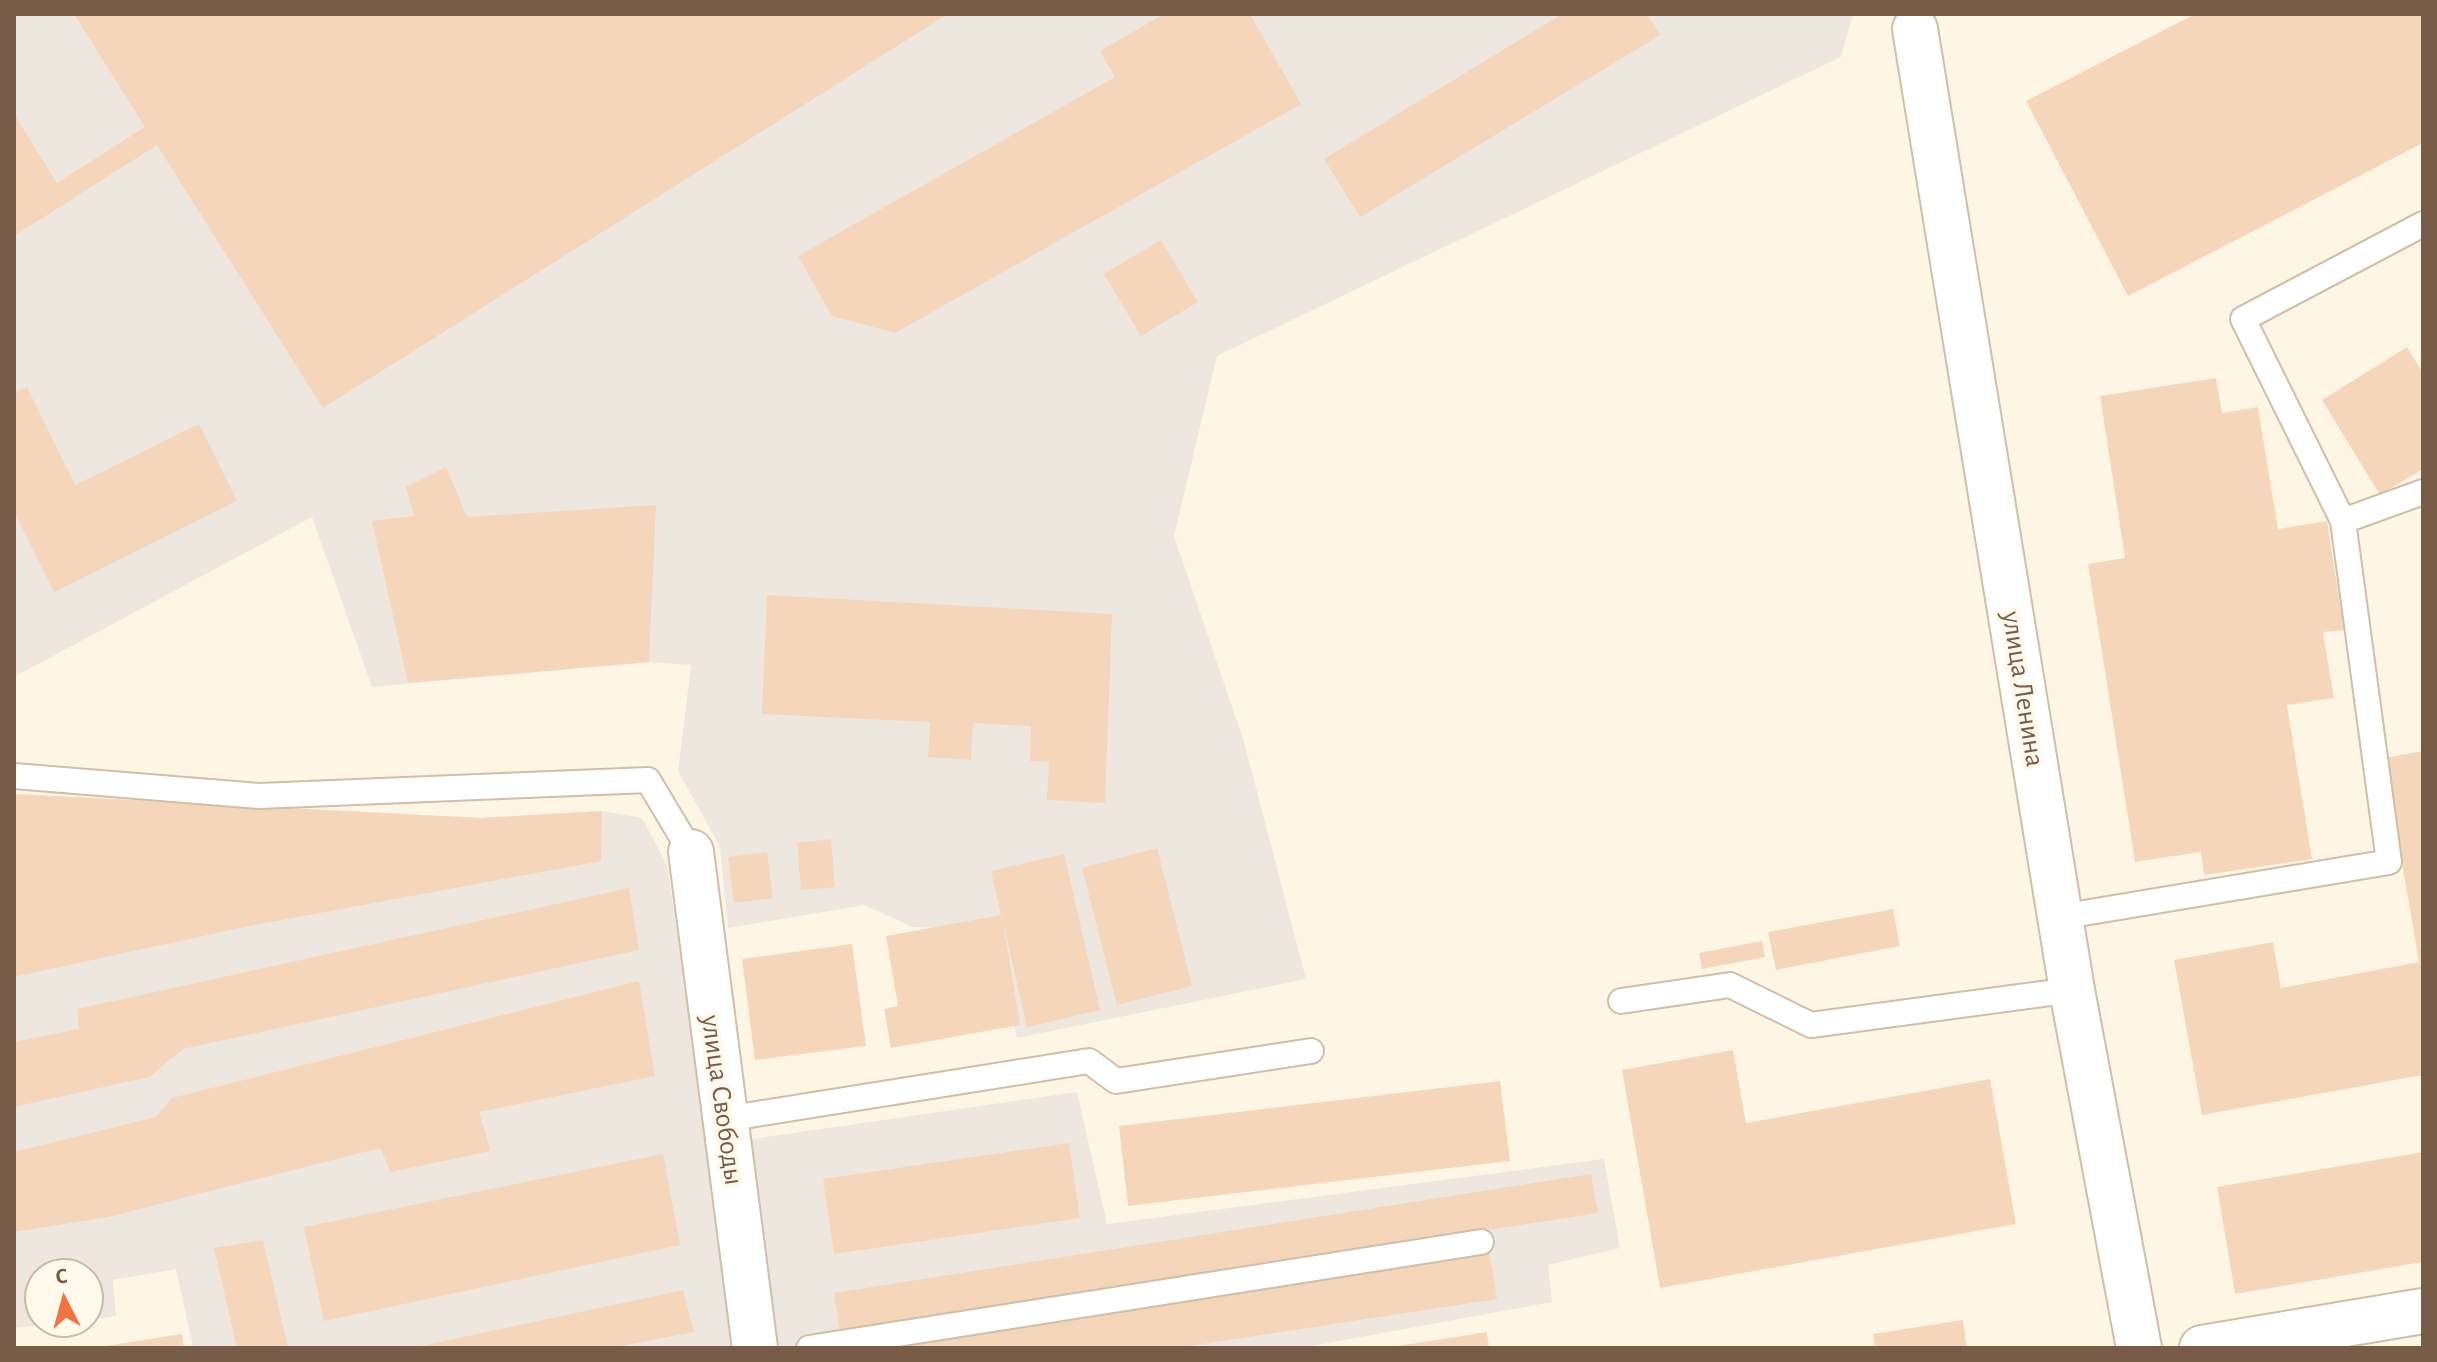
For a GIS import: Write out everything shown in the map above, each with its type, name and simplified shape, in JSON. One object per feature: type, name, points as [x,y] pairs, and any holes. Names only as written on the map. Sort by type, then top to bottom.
[{"type":"street","name":"улица Ленина","points":[[1917,22],[2072,990],[2139,1348]]},
{"type":"street","name":"улица Свободы","points":[[691,852],[755,1348]]},
{"type":"street","points":[[2229,1346],[2423,1311]]},
{"type":"lane","points":[[2060,917],[2389,862],[2343,521],[2243,319],[2423,224]]},
{"type":"lane","points":[[2343,521],[2423,492]]},
{"type":"lane","points":[[14,776],[259,796],[648,780],[691,852]]},
{"type":"lane","points":[[1621,1001],[1730,985],[1811,1025],[2072,990]]},
{"type":"lane","points":[[725,1119],[1089,1061],[1116,1081],[1311,1051]]},
{"type":"lane","points":[[809,1348],[1481,1242]]},
{"type":"shaded area","points":[[14,14],[1853,14],[1841,57],[1217,356],[1174,536],[1244,742],[1306,979],[1017,1038],[991,929],[913,927],[864,905],[728,928],[720,847],[678,771],[691,665],[649,662],[372,687],[312,517],[14,677]]},
{"type":"shaded area","points":[[14,794],[481,818],[602,811],[642,818],[667,865],[740,1348],[193,1348],[176,1269],[113,1280],[116,1316],[104,1318],[104,1258],[24,1258],[24,1327],[14,1328]]},
{"type":"shaded area","points":[[1077,1092],[1107,1224],[1604,1159],[1620,1248],[1548,1265],[1552,1302],[1301,1348],[773,1348],[745,1140]]},
{"type":"building","points":[[74,14],[948,14],[323,408],[157,145],[14,236],[14,114],[57,183],[145,127]]},
{"type":"building","points":[[1164,14],[1250,14],[1301,104],[895,333],[832,316],[798,256],[1115,77],[1100,51]]},
{"type":"building","points":[[1562,14],[1647,14],[1660,35],[1360,217],[1324,159]]},
{"type":"building","points":[[2195,14],[2423,14],[2423,143],[2128,296],[2026,101]]},
{"type":"building","points":[[1161,240],[1198,302],[1141,336],[1104,274]]},
{"type":"building","points":[[2407,347],[2423,373],[2423,469],[2380,495],[2322,400]]},
{"type":"building","points":[[2216,378],[2222,413],[2258,407],[2278,529],[2327,521],[2344,630],[2323,632],[2334,698],[2287,705],[2312,859],[2204,875],[2201,852],[2135,862],[2088,564],[2125,558],[2100,396]]},
{"type":"building","points":[[27,387],[75,485],[199,424],[237,501],[54,592],[14,511],[14,393]]},
{"type":"building","points":[[446,467],[467,517],[656,505],[649,662],[408,683],[372,521],[414,516],[406,487]]},
{"type":"building","points":[[767,595],[1112,614],[1105,803],[1047,800],[1049,762],[1030,761],[1031,726],[973,723],[971,760],[928,757],[930,722],[762,714]]},
{"type":"building","points":[[2423,751],[2423,1075],[2202,1115],[2174,960],[2273,942],[2281,988],[2419,962],[2384,758]]},
{"type":"building","points":[[14,794],[481,818],[602,811],[601,861],[249,926],[14,977]]},
{"type":"building","points":[[831,839],[835,887],[801,890],[797,843]]},
{"type":"building","points":[[1157,848],[1192,986],[1117,1005],[1082,868]]},
{"type":"building","points":[[767,852],[773,898],[734,903],[728,857]]},
{"type":"building","points":[[1064,854],[1100,1010],[1027,1027],[1003,922],[1020,1025],[891,1048],[884,1009],[898,1006],[886,936],[1001,915],[991,871]]},
{"type":"building","points":[[629,888],[639,950],[183,1049],[149,1077],[14,1107],[14,1042],[79,1029],[77,1009]]},
{"type":"building","points":[[1893,909],[1900,946],[1776,970],[1768,932]]},
{"type":"building","points":[[1762,941],[1765,957],[1702,969],[1699,953]]},
{"type":"building","points":[[852,944],[866,1046],[755,1060],[742,959]]},
{"type":"building","points":[[639,981],[655,1076],[479,1112],[491,1151],[391,1172],[380,1148],[108,1217],[14,1232],[14,1152],[156,1117],[172,1098]]},
{"type":"building","points":[[1733,1050],[1746,1123],[1990,1079],[2016,1224],[1660,1288],[1622,1070]]},
{"type":"building","points":[[1500,1081],[1510,1161],[1128,1206],[1119,1126]]},
{"type":"building","points":[[1069,1143],[1080,1218],[834,1254],[823,1179]]},
{"type":"building","points":[[2423,1152],[2423,1262],[2235,1294],[2217,1187]]},
{"type":"building","points":[[663,1154],[680,1245],[324,1321],[304,1227]]},
{"type":"building","points":[[1591,1174],[1598,1213],[840,1331],[834,1293]]},
{"type":"building","points":[[263,1240],[288,1348],[237,1348],[214,1248]]},
{"type":"building","points":[[1489,1251],[1497,1299],[1176,1348],[864,1348]]},
{"type":"building","points":[[683,1290],[694,1332],[611,1348],[412,1348]]},
{"type":"building","points":[[1963,1320],[1967,1348],[1875,1348],[1873,1334]]},
{"type":"building","points":[[1487,1332],[1489,1348],[1397,1348],[1397,1346]]},
{"type":"building","points":[[182,1334],[184,1348],[105,1346]]}]
